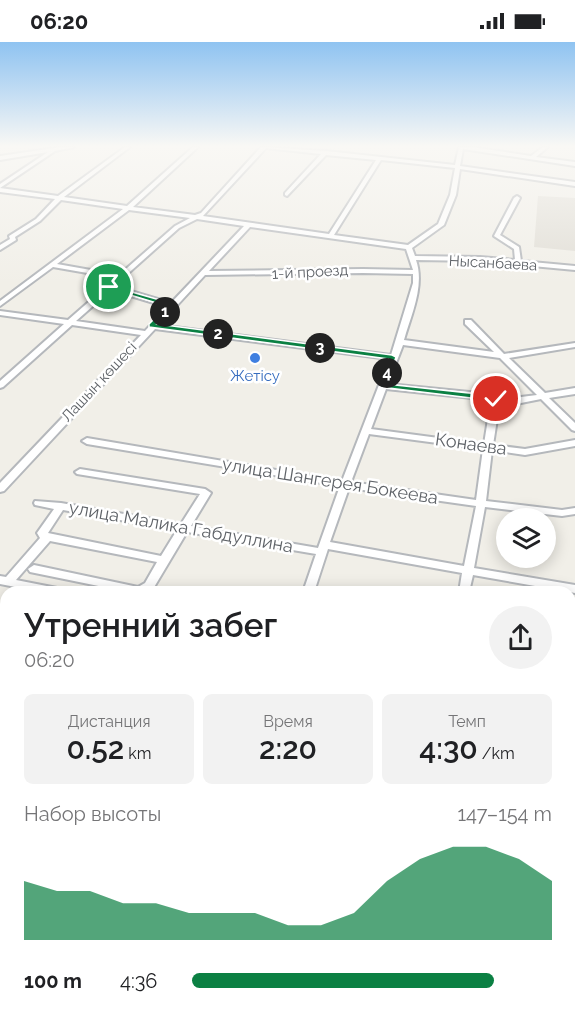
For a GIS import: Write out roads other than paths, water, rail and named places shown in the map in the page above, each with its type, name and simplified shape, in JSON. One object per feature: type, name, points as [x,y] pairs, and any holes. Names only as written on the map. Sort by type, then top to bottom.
[{"type":"street","points":[[17,192],[409,247],[441,224],[453,192]]},
{"type":"street","points":[[0,235],[11,237],[38,220],[67,192]]},
{"type":"street","points":[[0,304],[145,192]]},
{"type":"street","points":[[0,386],[177,227],[203,214],[223,192]]},
{"type":"street","points":[[331,235],[358,192]]},
{"type":"street","points":[[517,198],[497,236],[517,248],[518,263]]},
{"type":"street","name":"Лашын көшесі","points":[[0,489],[249,224]]},
{"type":"street","points":[[0,248],[14,239],[11,237]]},
{"type":"street","points":[[310,586],[392,357],[400,342],[416,283],[417,272],[409,247]]},
{"type":"street","name":"Нысанбаева","points":[[412,258],[575,268]]},
{"type":"street","points":[[50,265],[120,277]]},
{"type":"street","name":"1-й проезд","points":[[202,273],[272,274],[367,269],[417,272]]},
{"type":"street","points":[[109,287],[172,306]]},
{"type":"street","points":[[0,313],[145,333]]},
{"type":"street","points":[[468,322],[575,428]]},
{"type":"street","points":[[152,326],[392,357]]},
{"type":"street","points":[[400,342],[504,356],[575,345]]},
{"type":"street","points":[[382,386],[521,400],[575,391]]},
{"type":"street","points":[[465,586],[481,504],[496,399]]},
{"type":"street","name":"Конаева","points":[[366,431],[530,452],[575,443]]},
{"type":"street","name":"улица Шангерея Бокеева","points":[[87,441],[345,485],[481,504],[562,513],[575,511]]},
{"type":"street","points":[[80,472],[201,491],[206,494],[149,586]]},
{"type":"street","name":"улица Малика Габдуллина","points":[[39,503],[558,586]]},
{"type":"street","points":[[61,506],[42,533],[47,538],[164,560]]},
{"type":"street","points":[[4,581],[47,538]]},
{"type":"street","points":[[34,569],[115,586]]},
{"type":"street","points":[[4,581],[28,586]]},
{"type":"place","name":"Жетісу","points":[[255,358]]}]
